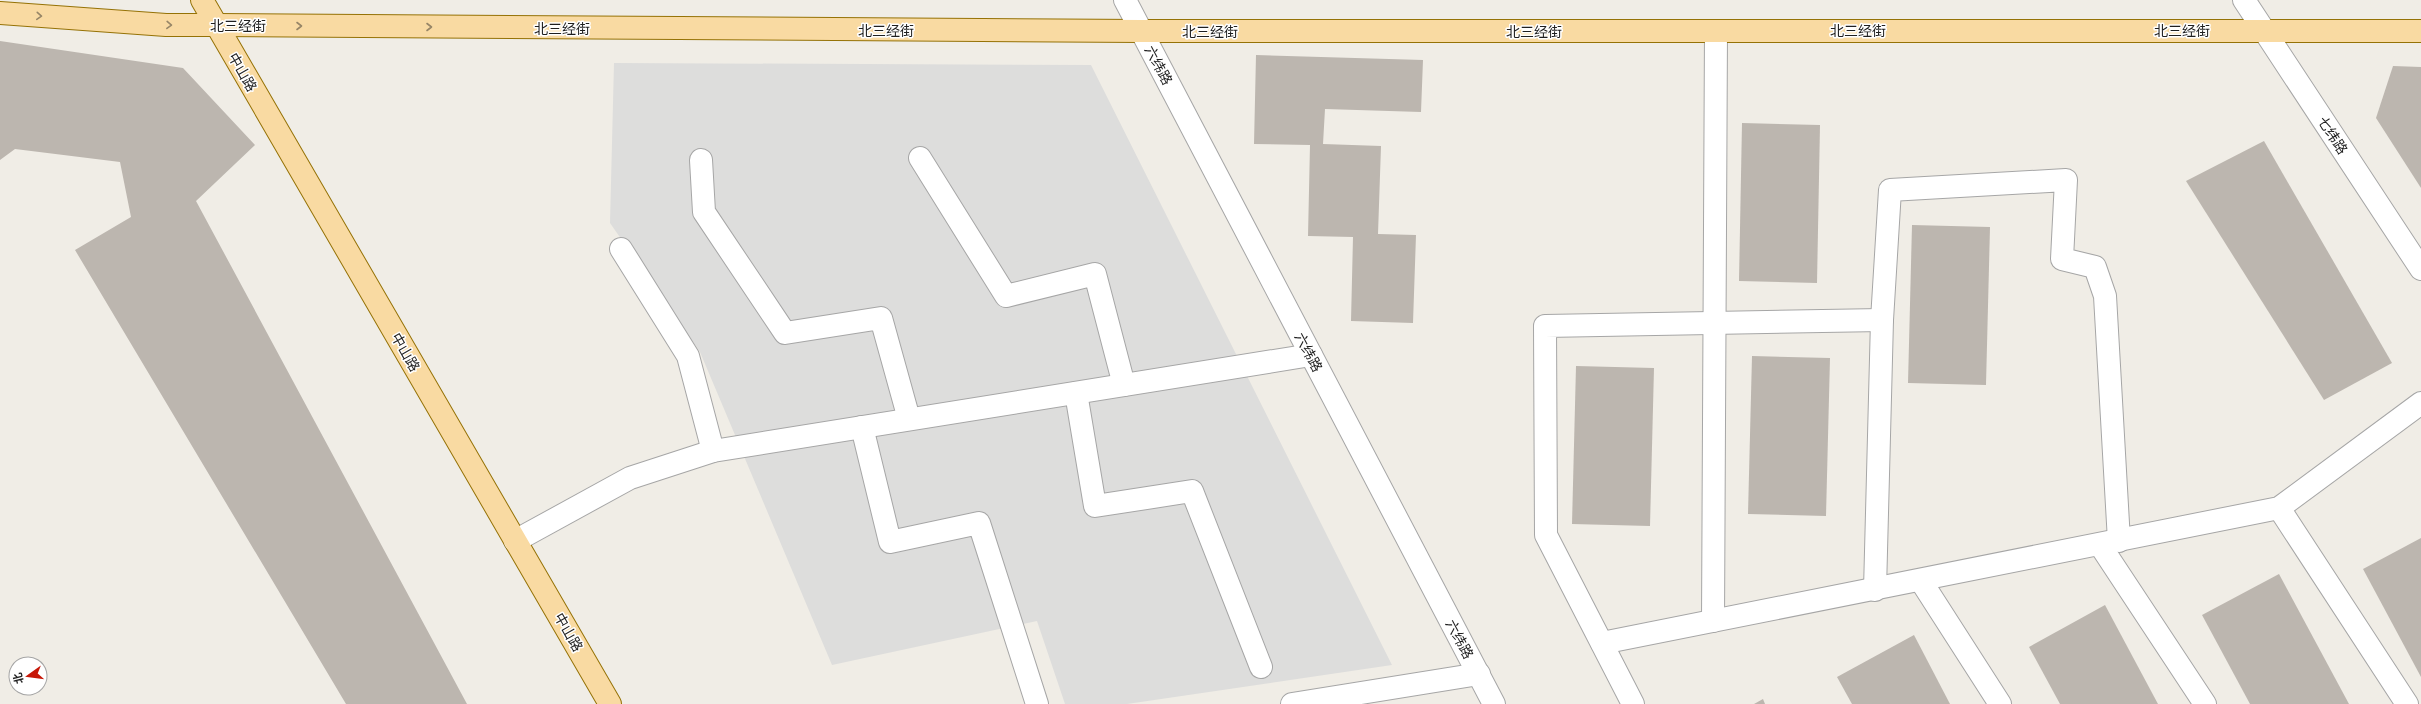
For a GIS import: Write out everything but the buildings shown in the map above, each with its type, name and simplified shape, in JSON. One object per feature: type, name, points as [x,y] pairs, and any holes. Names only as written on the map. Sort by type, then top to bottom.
[{"type":"main road","name":"中山路","points":[[202,0],[610,704]]},
{"type":"main road","name":"北三经街","points":[[0,13],[166,25],[1141,31],[2421,31]]},
{"type":"street","name":"六纬路","points":[[1125,0],[1494,704]]},
{"type":"street","name":"七纬路","points":[[2244,0],[2421,269]]},
{"type":"street","points":[[1713,621],[1716,30]]},
{"type":"street","points":[[920,158],[1006,296],[1095,274],[1124,385]]},
{"type":"street","points":[[701,160],[704,212],[785,333],[881,318],[910,419]]},
{"type":"street","points":[[1875,590],[1882,320],[1890,190],[2066,180],[2062,258],[2095,267],[2105,296],[2109,543],[2205,704]]},
{"type":"street","points":[[621,249],[688,356],[713,451]]},
{"type":"street","points":[[1634,704],[1546,535],[1546,326],[1882,320]]},
{"type":"street","points":[[516,541],[630,478],[713,451],[1311,355]]},
{"type":"street","points":[[1076,393],[1095,506],[1192,491],[1261,667]]},
{"type":"street","points":[[1602,643],[1921,581],[2279,508],[2421,403]]},
{"type":"street","points":[[862,427],[890,542],[979,523],[1037,704]]},
{"type":"street","points":[[2279,508],[2407,704]]},
{"type":"street","points":[[1921,581],[2000,704]]},
{"type":"street","points":[[1292,704],[1479,674]]},
{"type":"shaded area","points":[[614,63],[1091,65],[1392,665],[1127,704],[1065,704],[1037,621],[832,665],[700,352],[610,223]]}]
